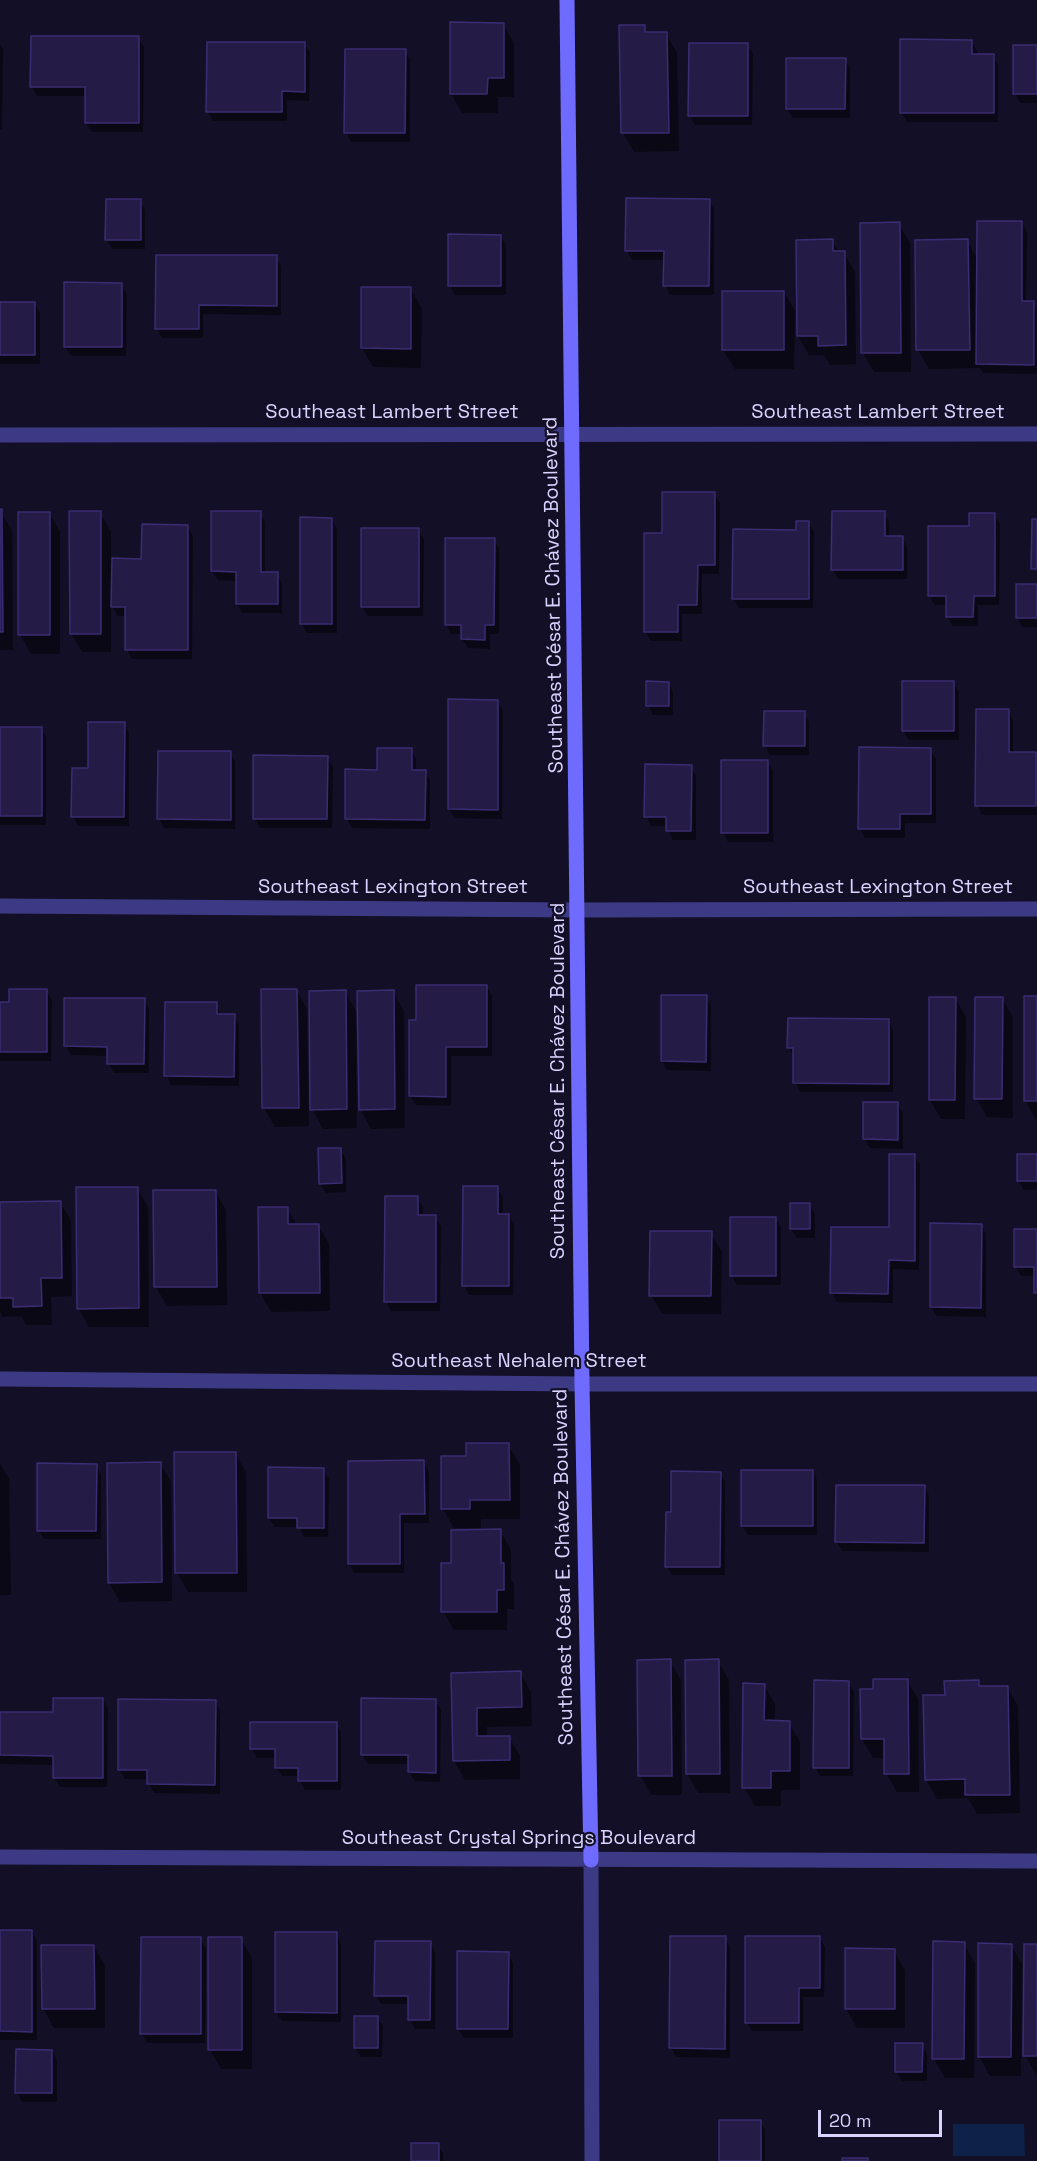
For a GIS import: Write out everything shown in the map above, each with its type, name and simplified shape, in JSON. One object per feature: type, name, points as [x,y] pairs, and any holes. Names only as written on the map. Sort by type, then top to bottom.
[{"type":"street","name":"Southeast César E. Chávez Boulevard","points":[[567,0],[582,1384],[591,1860],[592,2161]]},
{"type":"street","name":"Southeast Lambert Street","points":[[0,435],[1037,434]]},
{"type":"street","name":"Southeast Lexington Street","points":[[0,906],[578,910],[1037,909]]},
{"type":"street","name":"Southeast Nehalem Street","points":[[0,1379],[582,1384],[1037,1384]]},
{"type":"street","name":"Southeast Crystal Springs Boulevard","points":[[0,1857],[1037,1861]]},
{"type":"water","points":[[953,2124],[1024,2124],[1025,2156],[953,2156]]},
{"type":"building","points":[[450,22],[504,23],[504,78],[488,78],[487,94],[450,94]]},
{"type":"building","points":[[619,25],[645,25],[645,32],[667,32],[669,133],[621,133]]},
{"type":"building","points":[[31,36],[139,36],[139,123],[85,123],[85,87],[30,87]]},
{"type":"building","points":[[900,39],[972,40],[972,54],[994,54],[994,113],[900,113]]},
{"type":"building","points":[[207,42],[305,42],[305,92],[282,91],[282,112],[206,112]]},
{"type":"building","points":[[689,43],[748,43],[748,116],[688,116]]},
{"type":"building","points":[[1013,45],[1037,45],[1037,94],[1013,94]]},
{"type":"building","points":[[345,49],[406,49],[405,133],[344,133]]},
{"type":"building","points":[[786,58],[846,58],[845,109],[786,109]]},
{"type":"building","points":[[626,198],[710,199],[709,286],[663,286],[664,251],[625,251]]},
{"type":"building","points":[[106,199],[141,199],[141,240],[105,240]]},
{"type":"building","points":[[977,221],[1022,221],[1022,301],[1034,301],[1034,365],[976,364]]},
{"type":"building","points":[[900,222],[901,353],[861,353],[860,223]]},
{"type":"building","points":[[448,234],[501,235],[501,286],[448,286]]},
{"type":"building","points":[[833,239],[833,251],[845,251],[846,345],[818,346],[818,336],[797,336],[796,240]]},
{"type":"building","points":[[968,239],[970,350],[916,350],[915,240]]},
{"type":"building","points":[[156,255],[277,255],[277,306],[199,305],[199,329],[155,329]]},
{"type":"building","points":[[64,282],[122,283],[122,347],[64,347]]},
{"type":"building","points":[[361,287],[411,287],[411,349],[361,348]]},
{"type":"building","points":[[722,291],[784,291],[784,350],[722,350]]},
{"type":"building","points":[[0,302],[35,302],[35,355],[0,355]]},
{"type":"building","points":[[662,492],[715,492],[715,565],[698,565],[697,605],[678,605],[678,632],[644,632],[644,533],[662,533]]},
{"type":"building","points":[[0,509],[2,509],[3,632],[0,632]]},
{"type":"building","points":[[69,511],[101,511],[101,634],[70,634]]},
{"type":"building","points":[[211,511],[261,511],[261,572],[278,572],[278,604],[236,604],[236,572],[211,571]]},
{"type":"building","points":[[832,511],[885,511],[885,536],[903,536],[903,570],[831,570]]},
{"type":"building","points":[[18,512],[50,512],[50,635],[18,635]]},
{"type":"building","points":[[969,513],[995,513],[995,596],[974,596],[973,617],[946,617],[946,596],[928,596],[928,526],[969,526]]},
{"type":"building","points":[[300,517],[332,518],[332,624],[300,624]]},
{"type":"building","points":[[1032,519],[1037,519],[1037,569],[1031,569]]},
{"type":"building","points":[[796,521],[809,521],[809,599],[732,599],[733,529],[796,530]]},
{"type":"building","points":[[142,524],[188,525],[188,650],[125,650],[125,607],[111,607],[112,558],[141,559]]},
{"type":"building","points":[[361,528],[419,528],[419,607],[361,607]]},
{"type":"building","points":[[445,538],[495,538],[494,625],[485,625],[485,640],[461,639],[461,625],[445,625]]},
{"type":"building","points":[[1016,584],[1037,584],[1037,618],[1016,618]]},
{"type":"building","points":[[646,681],[669,682],[669,706],[646,706]]},
{"type":"building","points":[[902,681],[954,681],[954,731],[902,731]]},
{"type":"building","points":[[448,699],[498,700],[498,810],[448,809]]},
{"type":"building","points":[[976,709],[1009,709],[1009,752],[1036,752],[1036,806],[975,806]]},
{"type":"building","points":[[764,711],[805,711],[805,746],[763,746]]},
{"type":"building","points":[[88,722],[125,722],[124,817],[71,817],[72,768],[88,768]]},
{"type":"building","points":[[0,727],[42,727],[42,816],[0,816]]},
{"type":"building","points":[[859,747],[931,748],[931,814],[900,814],[900,829],[858,829]]},
{"type":"building","points":[[377,748],[412,748],[412,770],[426,770],[425,820],[345,819],[345,769],[377,770]]},
{"type":"building","points":[[158,751],[231,751],[231,820],[157,819]]},
{"type":"building","points":[[253,755],[328,756],[327,819],[253,819]]},
{"type":"building","points":[[721,760],[768,760],[768,833],[721,833]]},
{"type":"building","points":[[645,764],[692,765],[691,831],[666,831],[666,817],[644,817]]},
{"type":"building","points":[[416,985],[487,985],[487,1047],[446,1047],[446,1097],[409,1096],[409,1020],[416,1020]]},
{"type":"building","points":[[9,989],[47,989],[47,1052],[0,1052],[0,1002],[9,1002]]},
{"type":"building","points":[[261,989],[297,989],[299,1108],[262,1108]]},
{"type":"building","points":[[346,990],[347,1109],[310,1110],[309,991]]},
{"type":"building","points":[[394,990],[395,1109],[359,1110],[357,991]]},
{"type":"building","points":[[661,995],[707,995],[706,1062],[661,1061]]},
{"type":"building","points":[[1024,996],[1037,996],[1037,1101],[1024,1101]]},
{"type":"building","points":[[929,997],[956,997],[955,1100],[929,1100]]},
{"type":"building","points":[[975,997],[1003,997],[1002,1099],[974,1099]]},
{"type":"building","points":[[64,998],[145,998],[144,1064],[107,1064],[107,1047],[64,1046]]},
{"type":"building","points":[[165,1002],[217,1002],[217,1014],[235,1014],[234,1077],[164,1076]]},
{"type":"building","points":[[788,1018],[889,1019],[889,1084],[793,1083],[793,1048],[787,1048]]},
{"type":"building","points":[[863,1102],[898,1102],[898,1140],[863,1139]]},
{"type":"building","points":[[318,1148],[341,1148],[342,1183],[319,1184]]},
{"type":"building","points":[[889,1154],[915,1154],[915,1261],[889,1260],[888,1294],[830,1293],[831,1227],[889,1227]]},
{"type":"building","points":[[1017,1154],[1037,1154],[1037,1181],[1017,1181]]},
{"type":"building","points":[[463,1186],[498,1186],[498,1214],[509,1214],[509,1286],[462,1286]]},
{"type":"building","points":[[76,1187],[138,1187],[139,1308],[77,1309]]},
{"type":"building","points":[[153,1190],[216,1190],[217,1287],[154,1287]]},
{"type":"building","points":[[385,1196],[418,1196],[418,1215],[436,1215],[436,1302],[384,1302]]},
{"type":"building","points":[[61,1201],[62,1278],[41,1278],[42,1306],[13,1307],[13,1298],[0,1298],[0,1202]]},
{"type":"building","points":[[790,1203],[810,1203],[810,1229],[790,1229]]},
{"type":"building","points":[[258,1207],[288,1207],[288,1224],[319,1224],[320,1293],[259,1293]]},
{"type":"building","points":[[730,1217],[776,1217],[776,1276],[730,1276]]},
{"type":"building","points":[[930,1223],[982,1224],[981,1308],[930,1307]]},
{"type":"building","points":[[1014,1229],[1037,1229],[1037,1293],[1034,1293],[1034,1267],[1014,1267]]},
{"type":"building","points":[[650,1231],[712,1231],[711,1296],[649,1296]]},
{"type":"building","points":[[466,1443],[509,1443],[510,1500],[470,1500],[470,1509],[441,1509],[441,1456],[466,1456]]},
{"type":"building","points":[[174,1452],[236,1452],[237,1573],[175,1573]]},
{"type":"building","points":[[424,1460],[425,1514],[400,1514],[400,1564],[348,1564],[348,1461]]},
{"type":"building","points":[[161,1462],[162,1582],[108,1583],[107,1463]]},
{"type":"building","points":[[37,1463],[97,1464],[96,1531],[37,1531]]},
{"type":"building","points":[[268,1467],[324,1468],[324,1528],[297,1528],[297,1518],[268,1518]]},
{"type":"building","points":[[741,1470],[813,1470],[813,1526],[741,1526]]},
{"type":"building","points":[[671,1471],[721,1472],[720,1567],[665,1567],[666,1512],[671,1512]]},
{"type":"building","points":[[836,1485],[925,1485],[924,1543],[835,1542]]},
{"type":"building","points":[[501,1529],[504,1590],[497,1590],[497,1612],[441,1612],[441,1563],[451,1563],[451,1530]]},
{"type":"building","points":[[671,1659],[672,1776],[638,1776],[637,1660]]},
{"type":"building","points":[[719,1659],[720,1774],[686,1774],[685,1660]]},
{"type":"building","points":[[521,1671],[522,1707],[477,1708],[477,1736],[510,1736],[510,1760],[453,1761],[451,1673]]},
{"type":"building","points":[[873,1679],[908,1679],[909,1774],[884,1774],[884,1739],[861,1739],[860,1689],[873,1689]]},
{"type":"building","points":[[814,1680],[849,1681],[849,1768],[813,1768]]},
{"type":"building","points":[[979,1680],[979,1686],[1008,1686],[1010,1795],[965,1795],[965,1779],[925,1780],[923,1695],[945,1695],[944,1681]]},
{"type":"building","points":[[743,1683],[765,1684],[764,1720],[790,1721],[790,1771],[771,1771],[771,1788],[742,1788]]},
{"type":"building","points":[[53,1698],[103,1698],[103,1778],[53,1778],[53,1756],[0,1755],[0,1712],[53,1712]]},
{"type":"building","points":[[361,1698],[436,1699],[436,1773],[408,1772],[408,1755],[361,1755]]},
{"type":"building","points":[[118,1699],[216,1700],[215,1785],[147,1784],[147,1770],[118,1770]]},
{"type":"building","points":[[250,1722],[337,1722],[337,1781],[298,1781],[298,1768],[275,1768],[275,1749],[250,1749]]},
{"type":"building","points":[[0,1930],[32,1930],[32,2032],[0,2031]]},
{"type":"building","points":[[275,1932],[337,1932],[337,2013],[275,2012]]},
{"type":"building","points":[[670,1936],[726,1936],[725,2049],[669,2048]]},
{"type":"building","points":[[745,1936],[820,1936],[820,1988],[799,1988],[799,2023],[745,2023]]},
{"type":"building","points":[[141,1937],[201,1937],[201,2034],[140,2034]]},
{"type":"building","points":[[208,1937],[242,1937],[242,2050],[208,2050]]},
{"type":"building","points":[[375,1941],[431,1941],[430,2020],[408,2020],[408,1996],[374,1996]]},
{"type":"building","points":[[933,1941],[965,1942],[964,2059],[932,2059]]},
{"type":"building","points":[[978,1943],[1012,1944],[1011,2057],[978,2057]]},
{"type":"building","points":[[1024,1944],[1037,1944],[1037,2056],[1023,2056]]},
{"type":"building","points":[[41,1945],[94,1945],[95,2009],[42,2009]]},
{"type":"building","points":[[845,1948],[895,1949],[895,2009],[845,2009]]},
{"type":"building","points":[[457,1951],[509,1952],[508,2029],[457,2029]]},
{"type":"building","points":[[354,2016],[378,2016],[378,2048],[354,2048]]},
{"type":"building","points":[[895,2043],[923,2043],[922,2072],[895,2072]]},
{"type":"building","points":[[16,2049],[52,2050],[52,2093],[15,2093]]},
{"type":"building","points":[[719,2120],[761,2120],[761,2161],[719,2161]]},
{"type":"building","points":[[411,2143],[439,2143],[439,2161],[411,2161]]},
{"type":"building","points":[[842,2158],[868,2158],[868,2161],[842,2161]]}]
